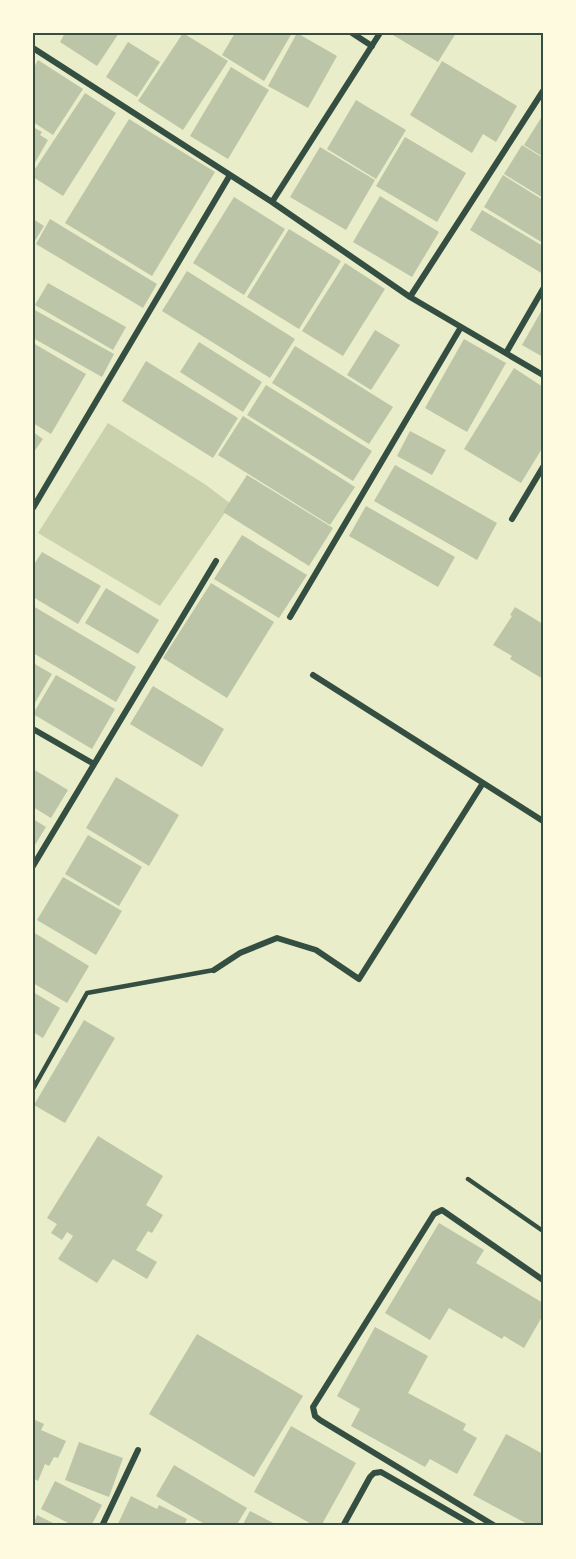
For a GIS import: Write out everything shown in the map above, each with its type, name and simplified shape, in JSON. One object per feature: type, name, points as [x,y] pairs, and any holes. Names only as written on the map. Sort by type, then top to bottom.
[{"type":"street","points":[[352,33],[372,46]]},
{"type":"street","points":[[272,202],[380,33]]},
{"type":"street","points":[[33,48],[272,202],[410,297],[543,375]]},
{"type":"street","points":[[410,297],[541,100],[543,91]]},
{"type":"street","points":[[33,508],[230,175]]},
{"type":"street","points":[[506,353],[543,289]]},
{"type":"street","points":[[290,617],[460,327]]},
{"type":"street","points":[[512,519],[543,467]]},
{"type":"street","points":[[33,866],[216,561]]},
{"type":"street","points":[[313,675],[543,821]]},
{"type":"street","points":[[33,729],[94,764]]},
{"type":"street","points":[[214,970],[240,953],[277,938],[316,950],[359,979],[483,783]]},
{"type":"street","points":[[495,1526],[320,1420],[315,1416],[313,1407],[434,1214],[442,1210],[543,1280]]},
{"type":"street","points":[[102,1526],[138,1450]]},
{"type":"street","points":[[343,1526],[374,1473],[384,1473],[475,1526]]},
{"type":"lane","points":[[33,1089],[87,993],[214,970]]},
{"type":"lane","points":[[468,1179],[543,1231]]},
{"type":"green space","points":[[108,423],[206,485],[231,504],[160,606],[38,533]]},
{"type":"building","points":[[65,33],[119,33],[97,66],[60,42]]},
{"type":"building","points":[[183,33],[228,61],[183,130],[138,101]]},
{"type":"building","points":[[235,33],[292,33],[264,81],[222,55]]},
{"type":"building","points":[[297,33],[337,56],[308,108],[268,86]]},
{"type":"building","points":[[394,33],[456,33],[438,62],[393,35]]},
{"type":"building","points":[[128,42],[160,62],[137,97],[106,77]]},
{"type":"building","points":[[38,60],[83,89],[53,135],[33,122],[33,69]]},
{"type":"building","points":[[442,61],[517,106],[496,142],[483,134],[472,153],[410,115]]},
{"type":"building","points":[[231,67],[269,90],[228,159],[190,136]]},
{"type":"building","points":[[85,93],[116,113],[63,196],[33,177],[33,172]]},
{"type":"building","points":[[356,100],[406,130],[376,179],[327,149]]},
{"type":"building","points":[[541,118],[543,119],[543,157],[524,145]]},
{"type":"building","points":[[129,119],[215,172],[152,276],[65,223]]},
{"type":"building","points":[[33,127],[42,132],[40,135],[48,140],[33,166]]},
{"type":"building","points":[[405,137],[466,173],[437,222],[376,186]]},
{"type":"building","points":[[522,145],[543,158],[543,198],[504,174]]},
{"type":"building","points":[[320,147],[375,180],[346,230],[290,197]]},
{"type":"building","points":[[503,175],[543,200],[543,243],[484,207]]},
{"type":"building","points":[[380,196],[439,232],[412,277],[353,242]]},
{"type":"building","points":[[234,197],[285,229],[244,295],[193,263]]},
{"type":"building","points":[[482,210],[543,246],[543,274],[470,230]]},
{"type":"building","points":[[33,219],[44,226],[33,244]]},
{"type":"building","points":[[50,219],[157,284],[143,308],[36,244]]},
{"type":"building","points":[[289,229],[341,261],[299,329],[247,297]]},
{"type":"building","points":[[345,263],[385,289],[343,356],[302,331]]},
{"type":"building","points":[[187,271],[295,339],[270,378],[162,311]]},
{"type":"building","points":[[48,283],[126,327],[113,350],[35,305]]},
{"type":"building","points":[[543,308],[543,357],[522,345]]},
{"type":"building","points":[[33,309],[114,354],[102,377],[33,338]]},
{"type":"building","points":[[375,330],[400,345],[371,390],[347,375]]},
{"type":"building","points":[[464,339],[506,363],[467,432],[425,408]]},
{"type":"building","points":[[199,342],[262,382],[243,412],[180,372]]},
{"type":"building","points":[[33,343],[86,374],[51,434],[33,423]]},
{"type":"building","points":[[295,346],[393,407],[369,444],[272,383]]},
{"type":"building","points":[[146,361],[238,418],[213,458],[122,401]]},
{"type":"building","points":[[514,368],[543,387],[543,447],[521,483],[464,449]]},
{"type":"building","points":[[266,385],[372,451],[353,481],[247,415]]},
{"type":"building","points":[[243,416],[355,487],[330,525],[218,455]]},
{"type":"building","points":[[410,431],[446,450],[432,475],[397,456]]},
{"type":"building","points":[[33,432],[43,439],[33,453]]},
{"type":"building","points":[[395,465],[497,523],[477,560],[374,501]]},
{"type":"building","points":[[247,475],[333,528],[309,566],[223,512]]},
{"type":"building","points":[[366,506],[455,557],[438,587],[349,536]]},
{"type":"building","points":[[242,535],[307,575],[279,618],[214,579]]},
{"type":"building","points":[[42,552],[101,586],[78,624],[33,597],[33,566]]},
{"type":"building","points":[[211,583],[274,622],[227,698],[163,658]]},
{"type":"building","points":[[106,588],[159,620],[138,654],[85,623]]},
{"type":"building","points":[[33,606],[136,667],[116,702],[33,653]]},
{"type":"building","points":[[515,607],[543,624],[543,679],[510,659],[512,656],[493,645],[512,616],[510,615]]},
{"type":"building","points":[[33,663],[52,674],[33,706]]},
{"type":"building","points":[[56,675],[115,709],[92,749],[33,714]]},
{"type":"building","points":[[153,686],[224,729],[202,767],[130,724]]},
{"type":"building","points":[[33,769],[68,790],[51,818],[33,807]]},
{"type":"building","points":[[116,777],[179,815],[149,866],[86,828]]},
{"type":"building","points":[[33,819],[46,827],[33,848]]},
{"type":"building","points":[[88,835],[142,867],[119,906],[65,874]]},
{"type":"building","points":[[63,877],[122,911],[96,955],[37,920]]},
{"type":"building","points":[[33,932],[89,966],[67,1003],[33,983]]},
{"type":"building","points":[[33,992],[60,1008],[43,1038],[33,1032]]},
{"type":"building","points":[[84,1020],[115,1038],[65,1123],[34,1105]]},
{"type":"building","points":[[98,1136],[163,1176],[146,1205],[163,1215],[152,1233],[148,1231],[136,1250],[157,1262],[147,1279],[113,1259],[97,1283],[58,1259],[73,1236],[67,1232],[62,1240],[51,1233],[57,1224],[47,1218]]},
{"type":"building","points":[[439,1223],[484,1250],[476,1263],[543,1303],[543,1315],[524,1348],[504,1336],[502,1339],[449,1308],[430,1340],[385,1313]]},
{"type":"building","points":[[375,1327],[428,1356],[408,1393],[466,1424],[463,1430],[477,1438],[457,1474],[430,1459],[425,1467],[351,1426],[360,1409],[337,1396]]},
{"type":"building","points":[[197,1334],[303,1396],[254,1477],[149,1414]]},
{"type":"building","points":[[33,1419],[44,1424],[41,1430],[66,1441],[58,1458],[54,1457],[49,1466],[45,1464],[38,1481],[33,1478]]},
{"type":"building","points":[[291,1426],[356,1463],[321,1526],[315,1526],[254,1492]]},
{"type":"building","points":[[506,1434],[543,1454],[543,1526],[531,1526],[473,1495]]},
{"type":"building","points":[[79,1442],[123,1458],[109,1497],[65,1480]]},
{"type":"building","points":[[174,1465],[247,1508],[236,1526],[208,1526],[156,1496]]},
{"type":"building","points":[[55,1481],[102,1505],[91,1526],[74,1526],[41,1509]]},
{"type":"building","points":[[131,1496],[157,1509],[159,1505],[187,1519],[184,1526],[117,1526]]},
{"type":"building","points":[[250,1511],[279,1526],[242,1526]]},
{"type":"building","points":[[37,1515],[59,1526],[33,1526]]}]
